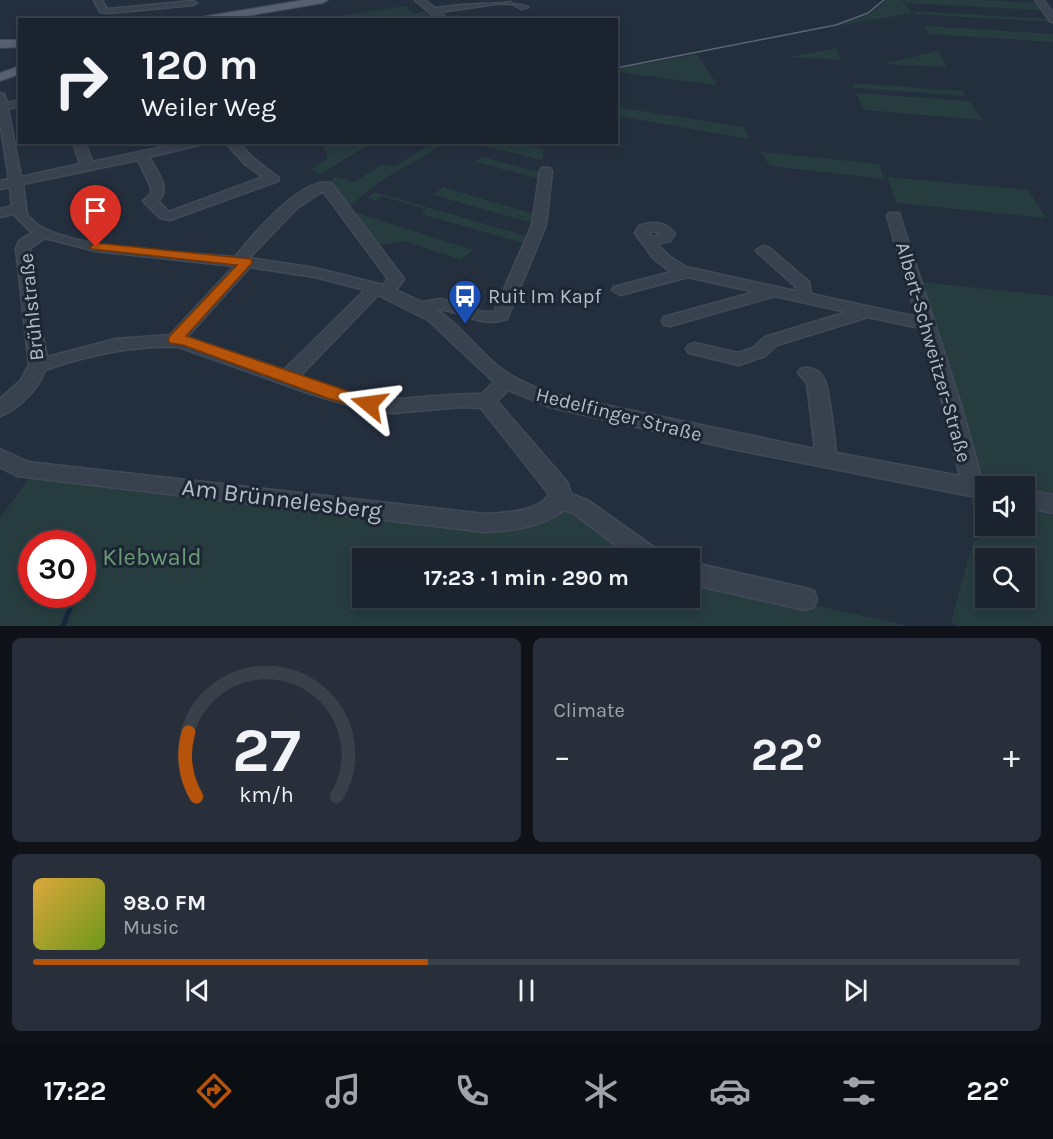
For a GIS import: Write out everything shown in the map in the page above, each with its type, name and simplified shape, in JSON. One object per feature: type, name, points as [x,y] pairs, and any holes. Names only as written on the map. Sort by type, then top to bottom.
[{"type":"main road","points":[[211,18],[323,0]]},
{"type":"main road","points":[[0,44],[18,43]]},
{"type":"main road","points":[[0,76],[18,71]]},
{"type":"street","points":[[98,0],[106,11],[192,2],[204,18]]},
{"type":"street","points":[[419,0],[442,18]]},
{"type":"street","points":[[434,11],[507,0]]},
{"type":"street","points":[[512,0],[524,7]]},
{"type":"street","points":[[1039,0],[1053,19]]},
{"type":"street","points":[[2,102],[18,103]]},
{"type":"street","name":"Hedelfinger Straße","points":[[2,102],[19,209],[24,224],[41,234],[83,245],[243,261],[326,275],[380,291],[421,308],[450,329],[486,365],[506,381],[559,403],[827,460],[975,488]]},
{"type":"street","points":[[81,144],[87,167]]},
{"type":"street","points":[[0,185],[197,144]]},
{"type":"street","points":[[143,157],[158,187],[150,201],[165,215],[170,216],[273,178],[249,161],[233,144]]},
{"type":"street","points":[[421,308],[433,303],[489,318],[501,315],[539,225],[546,171]]},
{"type":"street","points":[[175,340],[295,203],[322,186],[329,188],[396,279],[380,291],[288,377]]},
{"type":"street","points":[[0,213],[19,209]]},
{"type":"street","name":"Albert-Schweitzer-Straße","points":[[894,216],[975,477]]},
{"type":"street","name":"Brühlstraße","points":[[0,408],[23,389],[33,378],[39,366],[39,349],[29,309],[23,248],[25,243],[41,234]]},
{"type":"street","points":[[649,242],[672,266],[688,272],[926,324]]},
{"type":"street","points":[[764,250],[803,285],[803,298]]},
{"type":"street","points":[[620,290],[688,272]]},
{"type":"street","points":[[670,321],[771,291]]},
{"type":"street","points":[[695,349],[739,359],[759,352],[771,341],[865,312]]},
{"type":"street","points":[[39,366],[85,351],[175,340],[185,341],[369,404],[393,406],[462,400],[486,401],[506,381]]},
{"type":"street","points":[[807,373],[816,380],[827,460]]},
{"type":"street","points":[[486,401],[557,485],[560,492],[559,499],[580,507],[637,548]]},
{"type":"street","name":"Am Brünnelesberg","points":[[0,457],[17,468],[28,470],[124,479],[480,523],[501,523],[541,515],[553,508],[559,499]]},
{"type":"street","points":[[1035,500],[1053,504]]},
{"type":"street","points":[[700,575],[805,599]]},
{"type":"green space","points":[[887,0],[902,0],[912,13],[837,26],[870,14]]},
{"type":"green space","points":[[904,0],[1038,3],[1043,10],[906,3]]},
{"type":"green space","points":[[405,6],[414,13],[429,11],[438,18],[330,18]]},
{"type":"green space","points":[[913,11],[1050,19],[1053,22],[915,14]]},
{"type":"green space","points":[[924,26],[1053,34],[1053,42],[929,34]]},
{"type":"green space","points":[[837,48],[840,60],[789,57]]},
{"type":"green space","points":[[938,51],[947,67],[883,64]]},
{"type":"green space","points":[[697,54],[716,83],[715,85],[618,72],[618,69]]},
{"type":"green space","points":[[853,83],[963,91],[966,96],[855,88]]},
{"type":"green space","points":[[856,93],[970,101],[982,120],[864,110]]},
{"type":"green space","points":[[618,107],[743,127],[750,139],[618,116]]},
{"type":"green space","points":[[321,144],[370,144],[320,174],[311,170],[328,158]]},
{"type":"green space","points":[[431,144],[444,144],[384,179],[348,207],[331,180],[336,177],[354,182],[384,164],[394,167]]},
{"type":"green space","points":[[475,144],[524,144],[544,149],[542,160]]},
{"type":"green space","points":[[761,152],[879,164],[884,179],[770,166]]},
{"type":"green space","points":[[482,157],[542,173],[541,179],[475,162]]},
{"type":"green space","points":[[887,177],[1028,190],[1046,218],[897,203]]},
{"type":"green space","points":[[443,187],[537,215],[536,224],[433,195]]},
{"type":"green space","points":[[375,192],[530,237],[527,244],[421,214],[426,209],[382,196],[376,201],[367,198]]},
{"type":"green space","points":[[116,193],[119,198],[118,202],[84,212],[76,202]]},
{"type":"green space","points":[[351,211],[473,250],[461,260],[405,241],[379,245]]},
{"type":"green space","points":[[920,282],[1053,296],[1053,493],[1035,489],[1035,476],[987,476],[977,465]]},
{"type":"green space","name":"Klebwald","points":[[30,477],[486,528],[567,509],[628,548],[352,548],[352,608],[700,608],[700,580],[909,626],[0,626],[0,518]]},
{"type":"green space","points":[[970,499],[975,500],[975,516]]},
{"type":"green space","points":[[1035,511],[1053,515],[1053,626],[958,626],[951,622],[973,542],[984,536],[1035,536]]},
{"type":"waterway","points":[[63,626],[70,608]]},
{"type":"tram line","points":[[618,68],[836,25],[868,13],[884,0]]},
{"type":"place","name":"Ruit Im Kapf","points":[[465,325]]},
{"type":"route","points":[[96,247],[246,262],[175,340],[185,341],[356,402],[369,404]]}]
